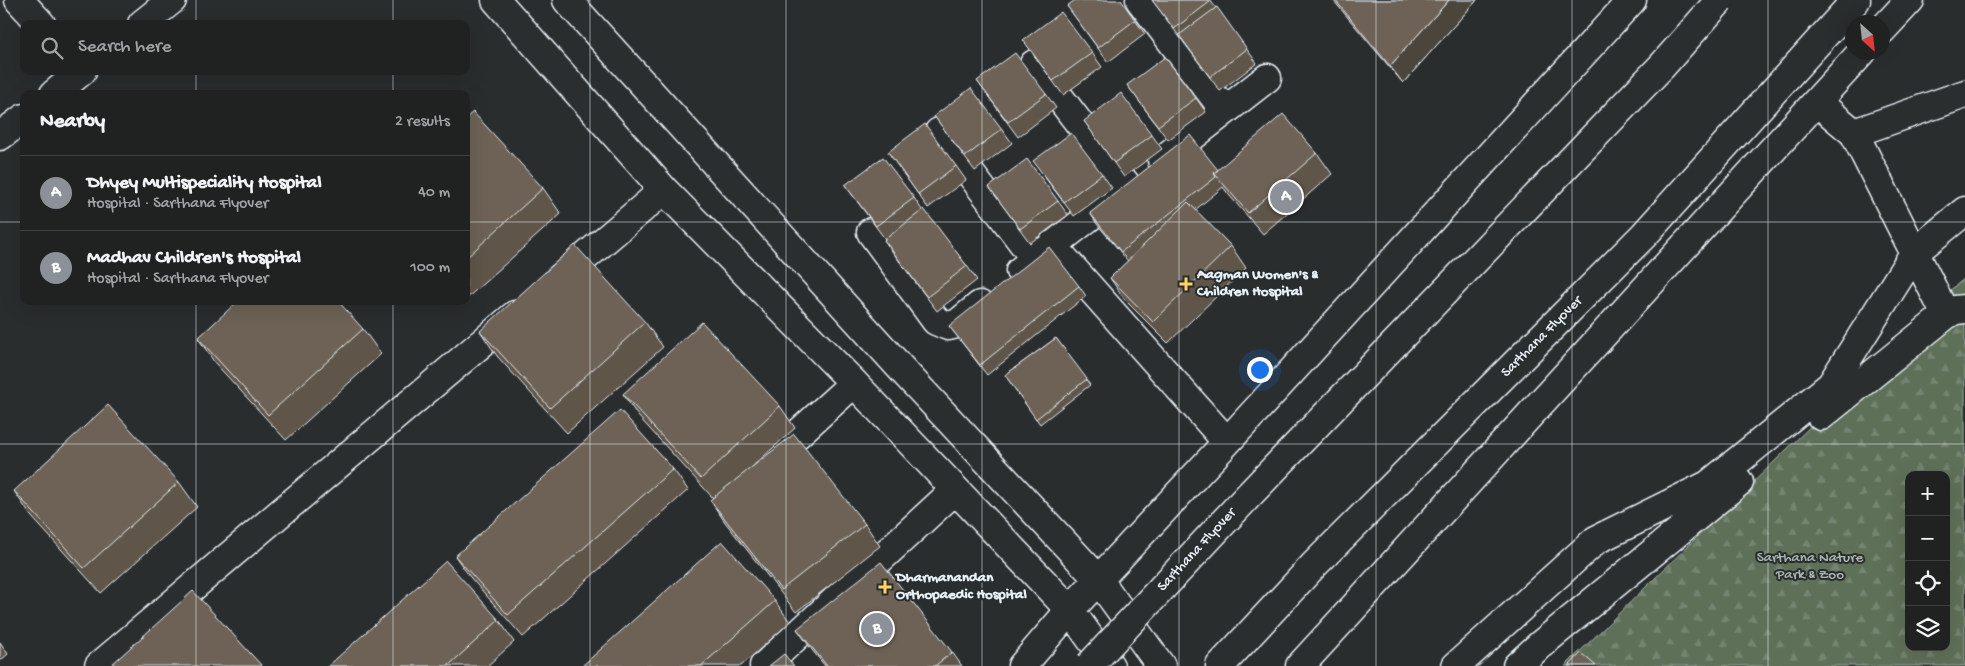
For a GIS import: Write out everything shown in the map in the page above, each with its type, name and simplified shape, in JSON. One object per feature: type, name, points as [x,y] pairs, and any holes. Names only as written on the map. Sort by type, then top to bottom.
[{"type":"street","points":[[19,0],[38,20]]},
{"type":"street","points":[[147,20],[172,0]]},
{"type":"street","points":[[496,0],[664,190],[854,383],[1070,610],[1110,666]]},
{"type":"street","points":[[567,0],[907,375],[1098,579],[1161,666]]},
{"type":"street","points":[[1140,0],[1225,111]]},
{"type":"street","points":[[1022,666],[1098,579],[1227,442],[1632,0]]},
{"type":"street","name":"Sarthana Flyover","points":[[1089,666],[1249,495],[1662,66],[1720,0]]},
{"type":"street","name":"Sarthana Flyover","points":[[1220,666],[1313,566],[1644,235],[1856,0]]},
{"type":"street","points":[[1890,21],[1910,0]]},
{"type":"street","points":[[1300,666],[1855,60]]},
{"type":"street","points":[[1034,64],[1128,187]]},
{"type":"street","points":[[59,90],[77,75]]},
{"type":"street","points":[[870,232],[936,321],[948,326],[957,324],[1044,252],[1267,78]]},
{"type":"street","points":[[1854,134],[1965,94]]},
{"type":"street","points":[[1517,666],[1540,645],[1955,312],[1915,252],[1854,134],[1817,102]]},
{"type":"street","points":[[939,132],[1044,252],[1227,442]]},
{"type":"street","points":[[99,666],[664,190]]},
{"type":"street","points":[[1456,666],[1596,540],[1708,485],[1832,385],[1915,252],[1965,211]]},
{"type":"street","points":[[748,479],[854,383]]},
{"type":"street","points":[[764,666],[956,490]]},
{"type":"green space","name":"Sarthana Nature Park & Zoo","points":[[1965,278],[1965,666],[1565,666],[1948,292]]},
{"type":"building","points":[[1075,0],[1121,0],[1135,20],[1098,48],[1067,6]]},
{"type":"building","points":[[1152,0],[1210,0],[1211,1],[1174,29]]},
{"type":"building","points":[[1335,0],[1449,0],[1390,66]]},
{"type":"building","points":[[1217,7],[1247,49],[1210,77],[1179,35]]},
{"type":"building","points":[[1061,12],[1092,53],[1053,81],[1023,40]]},
{"type":"building","points":[[1015,53],[1046,94],[1008,122],[977,81]]},
{"type":"building","points":[[1165,57],[1196,98],[1158,126],[1127,85]]},
{"type":"building","points":[[971,88],[1002,129],[965,157],[934,116]]},
{"type":"building","points":[[1121,93],[1152,135],[1114,163],[1084,121]]},
{"type":"building","points":[[473,112],[543,188],[470,254],[470,115]]},
{"type":"building","points":[[1283,114],[1317,153],[1248,213],[1214,173]]},
{"type":"building","points":[[925,124],[956,166],[918,194],[888,152]]},
{"type":"building","points":[[1071,133],[1102,174],[1064,202],[1033,161]]},
{"type":"building","points":[[1190,135],[1218,170],[1214,173],[1216,177],[1121,252],[1090,213]]},
{"type":"building","points":[[883,157],[914,198],[876,226],[845,185]]},
{"type":"building","points":[[1027,159],[1058,201],[1020,229],[989,187]]},
{"type":"building","points":[[1188,202],[1231,246],[1153,322],[1110,278]]},
{"type":"building","points":[[924,209],[967,266],[927,297],[884,240]]},
{"type":"building","points":[[575,245],[645,322],[550,408],[480,331]]},
{"type":"building","points":[[1049,247],[1079,286],[980,365],[949,326]]},
{"type":"building","points":[[234,305],[342,305],[363,329],[268,415],[198,338]]},
{"type":"building","points":[[702,322],[780,406],[701,479],[623,394]]},
{"type":"building","points":[[1056,338],[1087,379],[1036,419],[1005,375]]},
{"type":"building","points":[[108,405],[179,482],[84,568],[14,491]]},
{"type":"building","points":[[620,410],[673,469],[508,615],[455,556]]},
{"type":"building","points":[[794,434],[865,524],[781,590],[710,500]]},
{"type":"building","points":[[722,541],[775,601],[701,666],[582,666]]},
{"type":"building","points":[[446,561],[499,620],[448,666],[328,666]]},
{"type":"building","points":[[881,562],[952,652],[935,666],[827,666],[797,629]]},
{"type":"building","points":[[193,591],[262,666],[110,666]]},
{"type":"building","points":[[1581,653],[1596,666],[1569,666]]},
{"type":"building","points":[[784,654],[794,666],[769,666]]},
{"type":"place","name":"Dhyey Multispeciality Hospital","points":[[1286,197]]},
{"type":"place","name":"Aagman Women's & Children Hospital","points":[[1186,284]]},
{"type":"place","name":"Dharmanandan Orthopaedic Hospital","points":[[885,587]]},
{"type":"place","name":"Madhav Children's Hospital","points":[[877,629]]}]
